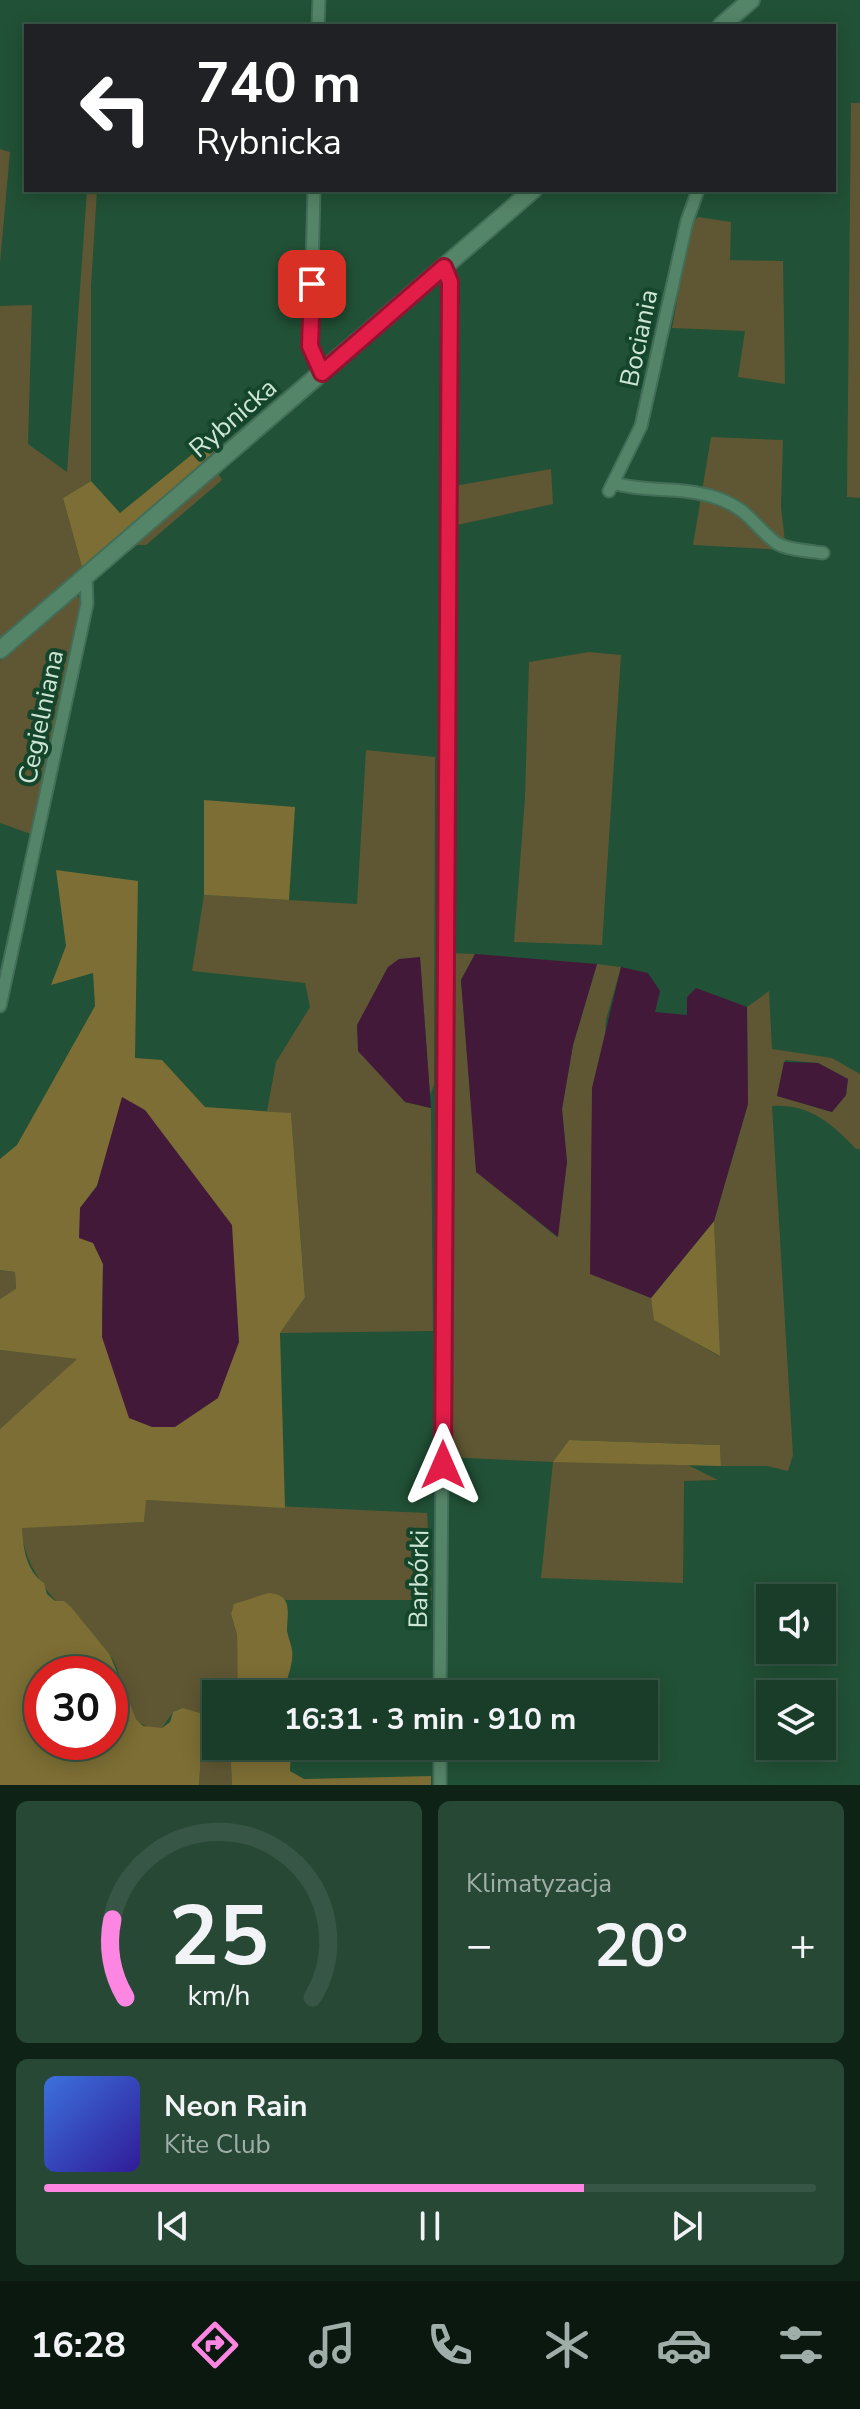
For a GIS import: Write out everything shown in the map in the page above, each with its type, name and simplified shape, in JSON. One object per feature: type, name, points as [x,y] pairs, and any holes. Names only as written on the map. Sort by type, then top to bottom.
[{"type":"main road","points":[[730,23],[748,1]]},
{"type":"main road","name":"Rybnicka","points":[[0,650],[531,192]]},
{"type":"street","points":[[318,24],[319,0]]},
{"type":"street","points":[[314,192],[310,346],[322,373]]},
{"type":"street","name":"Bociania","points":[[697,192],[687,221],[641,426],[611,487],[693,491],[741,509],[777,544],[823,553]]},
{"type":"street","name":"Barbórki","points":[[440,1680],[452,309],[449,274],[444,267]]},
{"type":"street","name":"Cegielniana","points":[[0,1006],[87,604],[86,576]]},
{"type":"street","points":[[440,1760],[440,1785]]},
{"type":"shaded area","points":[[851,103],[860,103],[860,498],[847,497]]},
{"type":"shaded area","points":[[0,149],[10,152],[0,263]]},
{"type":"shaded area","points":[[87,192],[97,192],[91,286],[91,481],[63,498],[83,571],[0,641],[0,306],[32,305],[28,444],[67,472]]},
{"type":"shaded area","points":[[698,217],[731,222],[730,260],[783,261],[785,384],[738,377],[745,331],[672,328],[691,223]]},
{"type":"shaded area","points":[[711,437],[783,440],[781,507],[786,550],[693,545]]},
{"type":"shaded area","points":[[217,449],[83,571],[63,498],[91,481],[120,513],[195,452]]},
{"type":"shaded area","points":[[551,469],[553,504],[457,525],[454,486]]},
{"type":"shaded area","points":[[217,471],[222,480],[146,545],[132,545]]},
{"type":"shaded area","points":[[76,594],[82,601],[31,834],[0,823],[0,661]]},
{"type":"shaded area","points":[[589,652],[621,655],[602,945],[514,942],[525,797],[529,662]]},
{"type":"shaded area","points":[[366,750],[435,757],[434,1085],[430,1095],[420,958],[405,1102],[431,1108],[433,1331],[280,1333],[305,1296],[291,1114],[267,1111],[276,1062],[310,1007],[305,983],[192,971],[204,895],[357,904]]},
{"type":"shaded area","points":[[204,800],[295,807],[289,900],[204,895]]},
{"type":"shaded area","points":[[56,870],[138,881],[135,1058],[162,1060],[205,1107],[291,1113],[305,1297],[280,1333],[285,1508],[146,1500],[144,1522],[22,1528],[29,1565],[44,1583],[47,1594],[71,1607],[110,1656],[24,1656],[24,1760],[128,1760],[128,1699],[136,1719],[143,1726],[162,1728],[170,1722],[173,1712],[182,1708],[200,1713],[199,1785],[0,1785],[0,1429],[77,1359],[0,1350],[0,1299],[16,1289],[15,1272],[0,1270],[0,1159],[17,1145],[95,1006],[93,973],[51,985],[66,946]],"holes":[[[123,1097],[102,1337],[103,1264],[80,1208],[97,1186]]]},
{"type":"shaded area","points":[[450,953],[475,954],[461,980],[477,1172],[557,1237],[567,1162],[562,1109],[573,1045],[597,964],[621,967],[606,1020],[590,1273],[651,1298],[655,1320],[719,1356],[714,1221],[748,1104],[747,1007],[769,991],[772,1049],[832,1058],[860,1074],[860,1149],[809,1112],[772,1106],[793,1455],[788,1471],[767,1466],[721,1466],[720,1445],[569,1440],[554,1461],[688,1465],[718,1480],[684,1481],[683,1583],[541,1578],[553,1462],[446,1457]],"holes":[[[785,1060],[818,1063],[848,1079],[846,1095],[832,1112],[777,1096]]]},
{"type":"shaded area","points":[[475,954],[597,964],[573,1045],[562,1109],[567,1162],[558,1237],[476,1172],[461,980]]},
{"type":"shaded area","points":[[420,957],[431,1108],[405,1102],[358,1051],[357,1025],[388,967],[399,959]]},
{"type":"shaded area","points":[[621,967],[648,973],[660,991],[655,1012],[687,1015],[687,997],[696,988],[747,1007],[748,1104],[714,1221],[651,1298],[590,1274],[592,1088]]},
{"type":"shaded area","points":[[784,1062],[818,1063],[848,1079],[846,1095],[832,1112],[777,1096]]},
{"type":"shaded area","points":[[122,1097],[145,1110],[232,1225],[239,1342],[218,1398],[175,1427],[152,1427],[129,1418],[102,1337],[103,1264],[93,1243],[79,1238],[80,1208],[97,1186]]},
{"type":"shaded area","points":[[714,1221],[720,1356],[654,1320],[651,1298]]},
{"type":"shaded area","points":[[0,1270],[15,1272],[16,1290],[0,1299]]},
{"type":"shaded area","points":[[0,1350],[78,1359],[0,1429]]},
{"type":"shaded area","points":[[569,1440],[720,1445],[721,1466],[553,1462]]},
{"type":"shaded area","points":[[145,1500],[427,1513],[432,1600],[286,1600],[268,1593],[231,1614],[237,1635],[239,1680],[202,1680],[202,1723],[181,1708],[173,1712],[162,1728],[149,1727],[139,1722],[128,1704],[128,1656],[110,1656],[45,1588],[29,1560],[21,1527],[144,1522]]},
{"type":"shaded area","points":[[268,1593],[276,1594],[285,1601],[287,1631],[292,1647],[287,1680],[238,1680],[237,1635],[231,1614],[234,1604]]},
{"type":"shaded area","points":[[202,1739],[202,1760],[231,1760],[232,1785],[199,1785]]},
{"type":"shaded area","points":[[231,1760],[290,1760],[290,1771],[304,1779],[431,1776],[431,1785],[232,1785]]},
{"type":"route","points":[[312,284],[310,346],[314,362],[322,373],[444,267],[450,282],[443,1465]]}]
